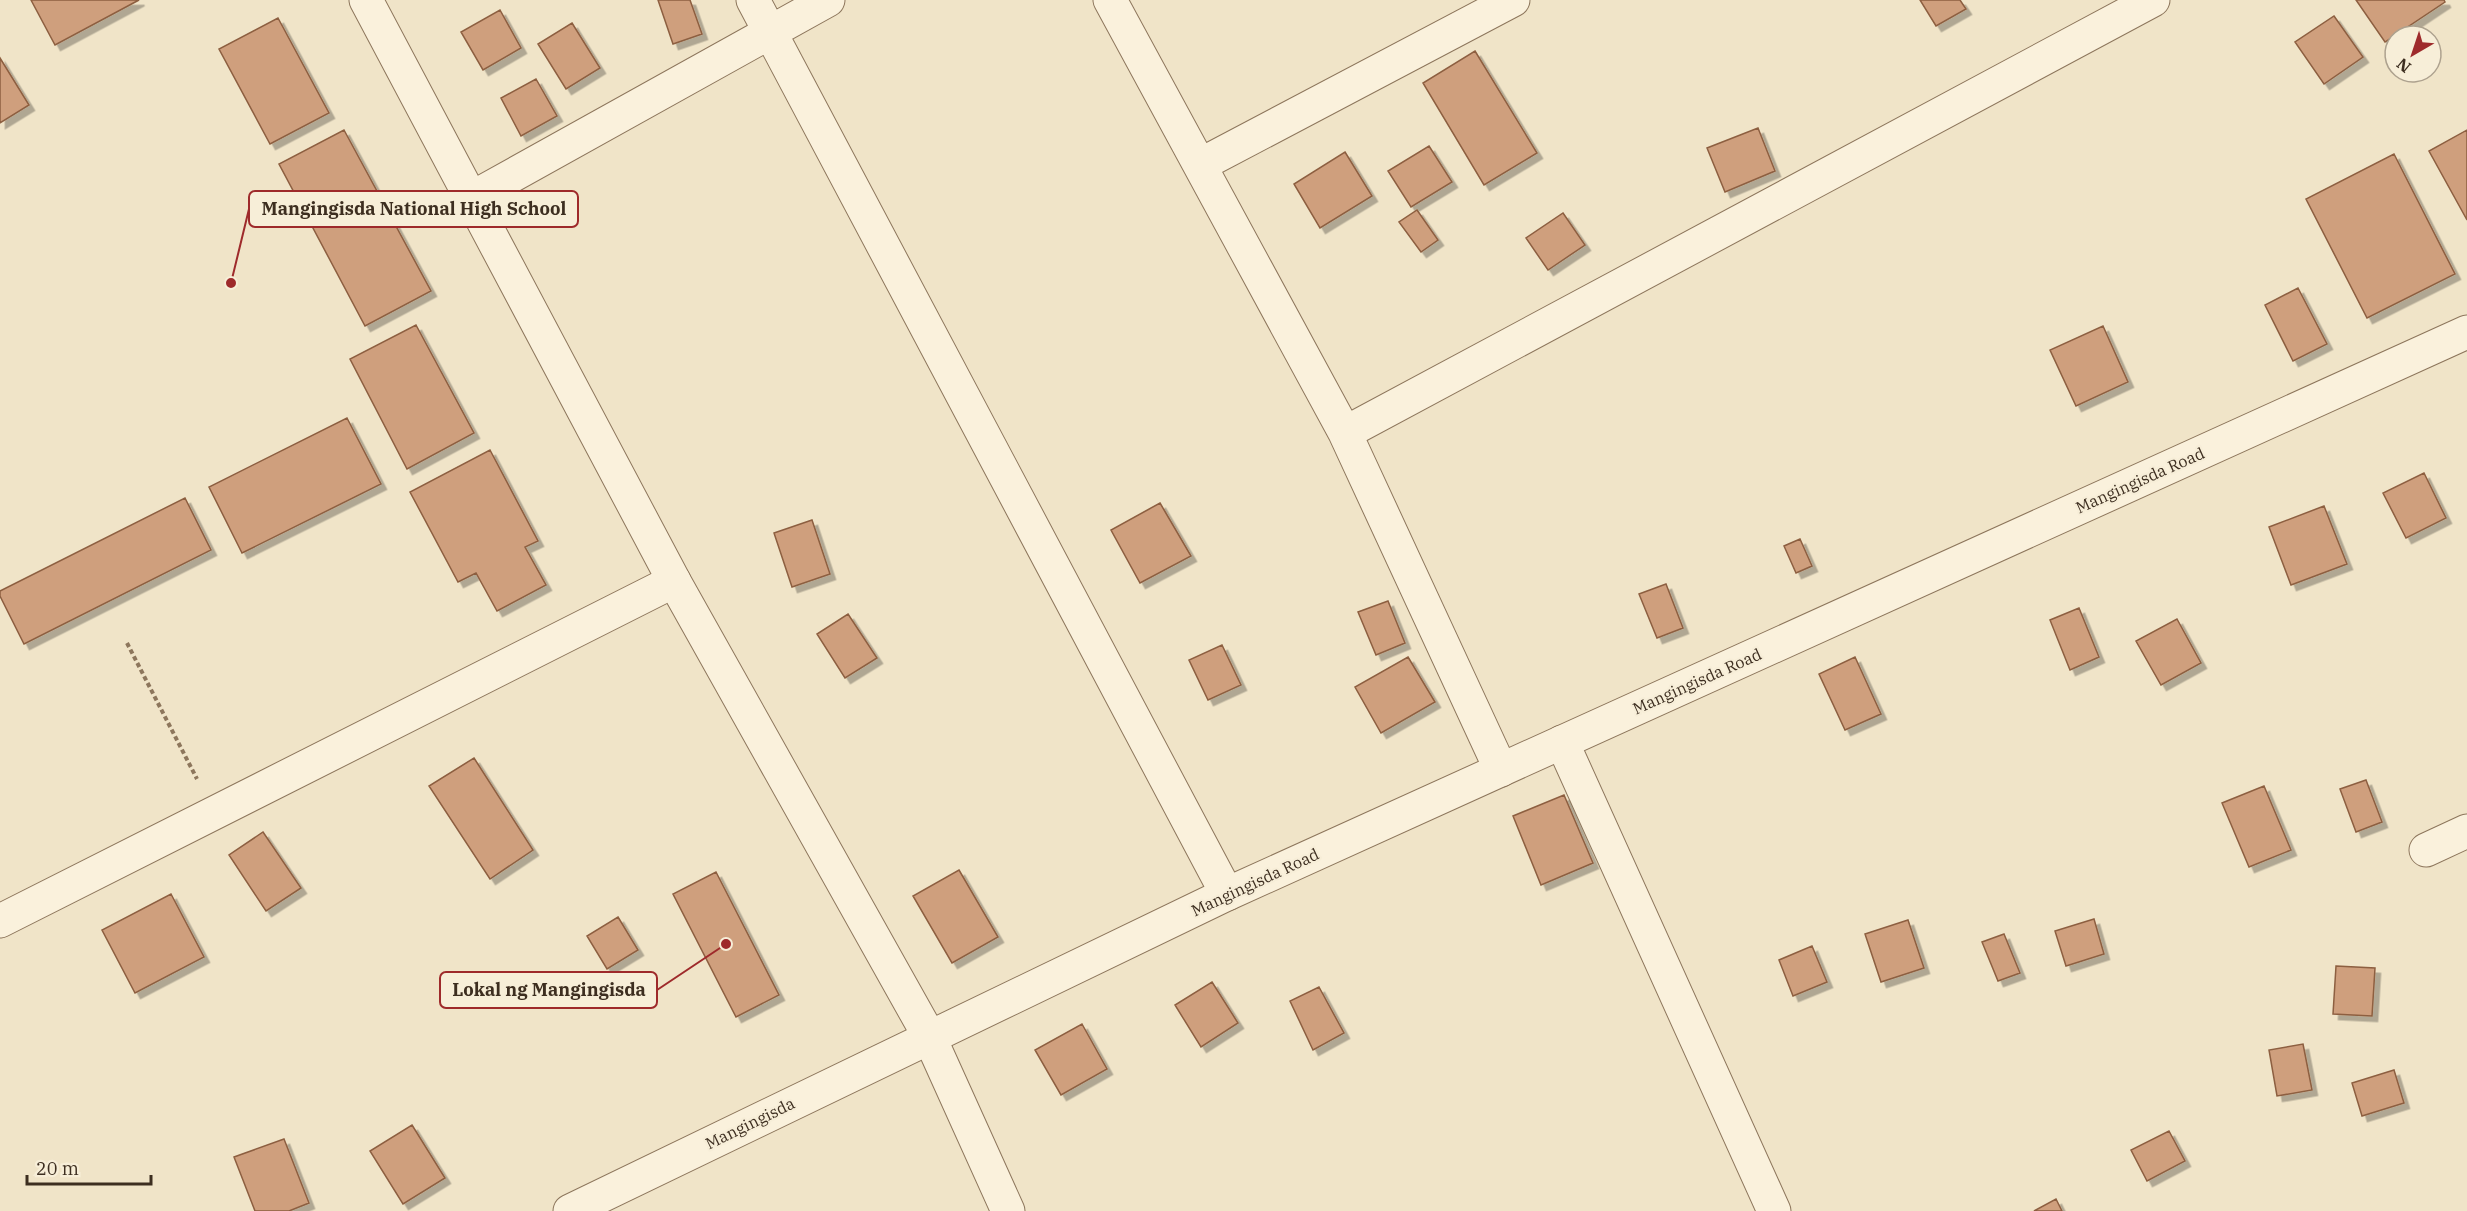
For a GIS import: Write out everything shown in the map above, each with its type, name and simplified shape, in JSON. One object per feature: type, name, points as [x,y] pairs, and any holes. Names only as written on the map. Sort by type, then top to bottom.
[{"type":"street","points":[[366,0],[674,581],[930,1036],[1008,1211]]},
{"type":"street","points":[[753,0],[1227,894]]},
{"type":"street","points":[[470,199],[828,0]]},
{"type":"street","points":[[1110,0],[1345,432],[1501,770]]},
{"type":"street","points":[[1200,165],[1513,0]]},
{"type":"street","points":[[1345,432],[2153,0]]},
{"type":"street","name":"Mangingisda Road","points":[[930,1036],[1227,894],[2467,332]]},
{"type":"street","points":[[0,921],[674,581]]},
{"type":"street","points":[[1562,742],[1774,1211]]},
{"type":"street","points":[[2426,850],[2467,831]]},
{"type":"street","name":"Mangingisda","points":[[570,1211],[930,1036]]},
{"type":"path","points":[[127,643],[215,813]]},
{"type":"building","points":[[31,0],[139,0],[55,45]]},
{"type":"building","points":[[658,0],[690,0],[702,34],[673,44]]},
{"type":"building","points":[[1920,0],[1960,0],[1966,9],[1936,26]]},
{"type":"building","points":[[2356,0],[2444,0],[2445,2],[2412,24],[2383,24],[2383,39]]},
{"type":"building","points":[[500,10],[521,48],[483,70],[461,32]]},
{"type":"building","points":[[2334,16],[2363,57],[2324,84],[2295,42]]},
{"type":"building","points":[[278,18],[329,113],[270,144],[219,49]]},
{"type":"building","points":[[572,23],[600,68],[566,89],[538,44]]},
{"type":"building","points":[[1475,51],[1537,153],[1484,185],[1423,83]]},
{"type":"building","points":[[0,58],[29,105],[0,123]]},
{"type":"building","points":[[536,79],[557,116],[521,136],[501,98]]},
{"type":"building","points":[[1758,128],[1775,171],[1725,192],[1707,148]]},
{"type":"building","points":[[344,130],[431,291],[365,326],[279,164]]},
{"type":"building","points":[[2467,130],[2467,220],[2429,151]]},
{"type":"building","points":[[1429,146],[1452,182],[1411,207],[1388,171]]},
{"type":"building","points":[[1345,152],[1372,196],[1320,228],[1294,184]]},
{"type":"building","points":[[2394,154],[2455,274],[2367,318],[2306,199]]},
{"type":"building","points":[[1417,210],[1438,240],[1421,252],[1399,222]]},
{"type":"building","points":[[1563,213],[1585,245],[1548,270],[1526,238]]},
{"type":"building","points":[[2298,288],[2327,344],[2293,361],[2265,305]]},
{"type":"building","points":[[416,325],[474,433],[407,469],[350,359]]},
{"type":"building","points":[[2103,326],[2128,382],[2076,406],[2050,350]]},
{"type":"building","points":[[347,418],[381,484],[242,553],[209,487]]},
{"type":"building","points":[[490,450],[538,541],[525,547],[546,585],[497,611],[476,573],[458,582],[410,492]]},
{"type":"building","points":[[2424,473],[2446,518],[2406,538],[2383,493]]},
{"type":"building","points":[[185,498],[211,550],[24,644],[0,596],[0,591]]},
{"type":"building","points":[[1160,503],[1191,556],[1140,583],[1111,530]]},
{"type":"building","points":[[2324,506],[2347,564],[2291,585],[2269,527]]},
{"type":"building","points":[[812,520],[830,574],[792,587],[774,533]]},
{"type":"building","points":[[1800,539],[1812,566],[1796,573],[1784,546]]},
{"type":"building","points":[[1666,584],[1683,628],[1657,638],[1639,594]]},
{"type":"building","points":[[1388,601],[1405,643],[1376,655],[1358,612]]},
{"type":"building","points":[[2079,608],[2099,657],[2070,670],[2050,620]]},
{"type":"building","points":[[848,614],[877,658],[845,678],[817,634]]},
{"type":"building","points":[[2177,619],[2201,663],[2161,685],[2136,641]]},
{"type":"building","points":[[1222,645],[1241,685],[1208,700],[1189,660]]},
{"type":"building","points":[[1408,657],[1435,702],[1381,733],[1355,687]]},
{"type":"building","points":[[1855,657],[1881,714],[1845,730],[1819,674]]},
{"type":"building","points":[[474,758],[533,850],[490,879],[429,786]]},
{"type":"building","points":[[2366,780],[2382,822],[2356,832],[2340,789]]},
{"type":"building","points":[[2264,786],[2291,850],[2249,867],[2222,803]]},
{"type":"building","points":[[1564,795],[1593,863],[1541,885],[1513,816]]},
{"type":"building","points":[[263,832],[301,888],[266,911],[229,855]]},
{"type":"building","points":[[959,870],[998,937],[952,963],[913,896]]},
{"type":"building","points":[[716,872],[779,995],[736,1017],[673,894]]},
{"type":"building","points":[[171,894],[204,957],[135,993],[102,930]]},
{"type":"building","points":[[618,917],[638,950],[607,969],[587,936]]},
{"type":"building","points":[[2094,919],[2104,954],[2066,966],[2055,931]]},
{"type":"building","points":[[1908,920],[1924,968],[1881,982],[1865,934]]},
{"type":"building","points":[[2004,934],[2020,973],[1998,981],[1982,942]]},
{"type":"building","points":[[1812,946],[1827,982],[1793,996],[1779,960]]},
{"type":"building","points":[[2336,966],[2375,968],[2372,1016],[2333,1014]]},
{"type":"building","points":[[1212,982],[1238,1023],[1201,1047],[1175,1005]]},
{"type":"building","points":[[1319,987],[1344,1033],[1313,1050],[1290,1001]]},
{"type":"building","points":[[1082,1024],[1107,1069],[1061,1095],[1035,1050]]},
{"type":"building","points":[[2303,1044],[2312,1090],[2277,1096],[2269,1050]]},
{"type":"building","points":[[2394,1070],[2404,1103],[2362,1116],[2352,1083]]},
{"type":"building","points":[[412,1125],[445,1178],[403,1204],[370,1151]]},
{"type":"building","points":[[2169,1131],[2185,1161],[2147,1181],[2131,1150]]},
{"type":"building","points":[[284,1139],[309,1203],[289,1211],[255,1211],[234,1157]]},
{"type":"building","points":[[2056,1199],[2062,1211],[2034,1211]]},
{"type":"place","name":"Mangingisda National High School","points":[[231,283]]},
{"type":"place","name":"Lokal ng Mangingisda","points":[[726,944]]}]
